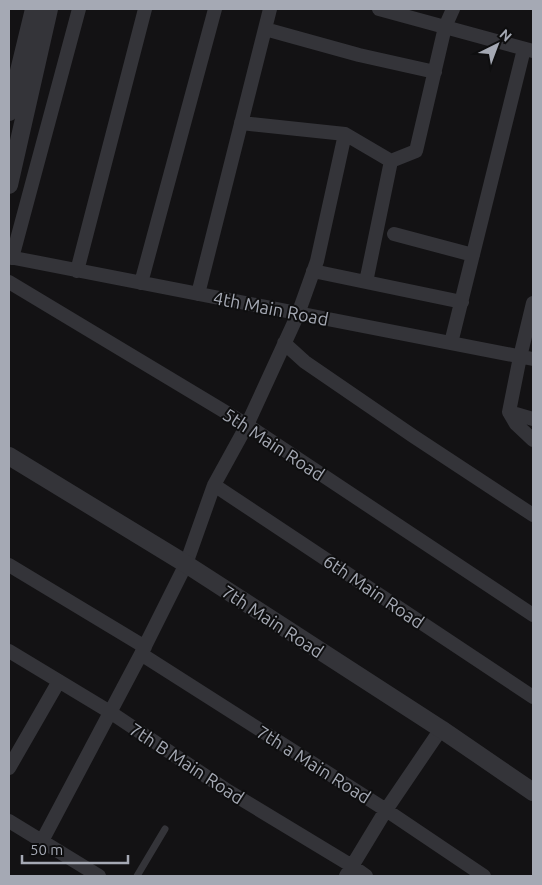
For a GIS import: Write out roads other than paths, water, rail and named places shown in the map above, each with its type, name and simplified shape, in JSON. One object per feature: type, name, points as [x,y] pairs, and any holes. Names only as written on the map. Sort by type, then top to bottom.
[{"type":"street","points":[[9,112],[34,9]]},
{"type":"street","points":[[9,185],[49,9]]},
{"type":"street","points":[[10,257],[79,9]]},
{"type":"street","points":[[77,271],[145,9]]},
{"type":"street","points":[[141,283],[215,9]]},
{"type":"street","points":[[198,294],[270,9]]},
{"type":"street","points":[[379,9],[528,50],[451,343]]},
{"type":"street","points":[[392,161],[416,151],[445,27],[453,9]]},
{"type":"street","points":[[265,29],[359,55],[435,72]]},
{"type":"street","points":[[242,123],[345,134],[392,161]]},
{"type":"street","points":[[42,842],[186,564],[214,485],[247,425],[298,314],[317,261],[345,134]]},
{"type":"street","points":[[366,282],[392,161]]},
{"type":"street","points":[[394,234],[473,255]]},
{"type":"street","name":"4th Main Road","points":[[10,257],[526,358]]},
{"type":"street","points":[[313,271],[462,302]]},
{"type":"street","name":"5th Main Road","points":[[9,282],[247,425],[533,615]]},
{"type":"street","points":[[533,302],[526,358],[509,412],[516,424],[533,440]]},
{"type":"street","name":"4th Main Road","points":[[284,343],[305,362],[412,436],[533,515]]},
{"type":"street","points":[[509,412],[533,419]]},
{"type":"street","name":"7th Main Road","points":[[9,456],[186,564],[441,729],[533,792]]},
{"type":"street","name":"6th Main Road","points":[[214,485],[533,697]]},
{"type":"street","name":"7th a Main Road","points":[[9,565],[143,650],[484,876]]},
{"type":"street","name":"7th B Main Road","points":[[9,651],[110,712],[349,871],[366,876]]},
{"type":"street","points":[[9,768],[59,681]]},
{"type":"street","points":[[349,871],[386,810],[441,729]]},
{"type":"street","points":[[9,821],[99,876]]},
{"type":"lane","points":[[137,876],[165,829]]}]
